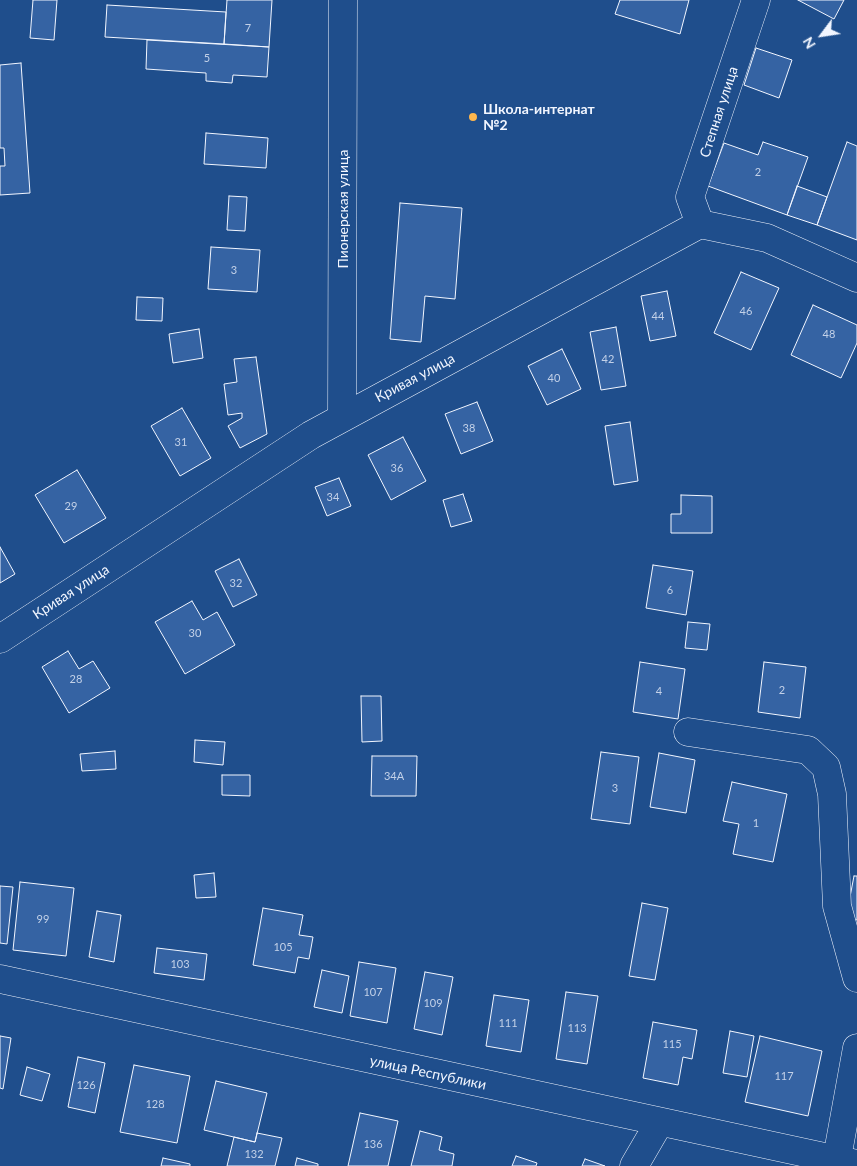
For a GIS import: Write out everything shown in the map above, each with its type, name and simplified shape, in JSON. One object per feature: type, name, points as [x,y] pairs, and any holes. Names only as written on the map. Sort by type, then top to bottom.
[{"type":"street","name":"Пионерская улица","points":[[342,418],[343,0]]},
{"type":"street","name":"Степная улица","points":[[700,224],[690,197],[756,0]]},
{"type":"street","name":"Кривая улица","points":[[0,639],[311,435],[700,224]]},
{"type":"street","points":[[700,224],[768,238],[857,278]]},
{"type":"street","points":[[688,732],[808,750],[826,767],[832,794],[838,906],[857,978]]},
{"type":"street","name":"улица Республики","points":[[0,979],[659,1123],[847,1161]]},
{"type":"street","points":[[847,1161],[857,1048]]},
{"type":"street","points":[[634,1166],[659,1123]]},
{"type":"building","points":[[33,0],[57,0],[54,40],[30,38]]},
{"type":"building","points":[[227,0],[272,0],[269,47],[224,44]]},
{"type":"building","points":[[620,0],[689,0],[680,34],[615,14]]},
{"type":"building","points":[[798,0],[844,0],[834,19]]},
{"type":"building","points":[[107,5],[226,12],[224,44],[105,37]]},
{"type":"building","points":[[147,40],[269,47],[267,77],[233,75],[232,83],[206,81],[206,73],[146,69]]},
{"type":"building","points":[[756,48],[792,60],[779,98],[744,85]]},
{"type":"building","points":[[21,63],[30,193],[0,195],[0,166],[5,166],[4,148],[0,148],[0,65]]},
{"type":"building","points":[[206,133],[268,138],[266,168],[204,164]]},
{"type":"building","points":[[763,142],[808,157],[787,215],[708,186],[724,143],[758,155]]},
{"type":"building","points":[[847,142],[857,146],[857,240],[817,225]]},
{"type":"building","points":[[797,186],[827,197],[817,225],[787,215]]},
{"type":"building","points":[[229,196],[247,197],[245,231],[227,230]]},
{"type":"building","points":[[400,203],[462,208],[455,299],[425,296],[421,342],[390,339]]},
{"type":"building","points":[[211,247],[260,250],[257,292],[208,289]]},
{"type":"building","points":[[741,272],[779,288],[751,350],[714,333]]},
{"type":"building","points":[[667,291],[676,336],[650,341],[641,296]]},
{"type":"building","points":[[137,297],[163,298],[162,321],[136,320]]},
{"type":"building","points":[[813,305],[857,325],[857,343],[841,378],[791,355]]},
{"type":"building","points":[[616,327],[626,386],[601,390],[590,332]]},
{"type":"building","points":[[199,329],[203,358],[173,363],[169,334]]},
{"type":"building","points":[[562,349],[581,389],[547,405],[528,366]]},
{"type":"building","points":[[256,357],[267,434],[240,448],[228,426],[242,418],[242,413],[228,415],[224,384],[237,382],[234,359]]},
{"type":"building","points":[[477,402],[493,441],[461,454],[445,414]]},
{"type":"building","points":[[182,408],[211,458],[180,476],[151,426]]},
{"type":"building","points":[[630,422],[638,481],[614,485],[605,426]]},
{"type":"building","points":[[403,437],[426,481],[391,500],[368,455]]},
{"type":"building","points":[[77,470],[106,518],[64,543],[35,495]]},
{"type":"building","points":[[339,478],[351,506],[327,516],[315,487]]},
{"type":"building","points":[[463,494],[472,521],[451,527],[443,500]]},
{"type":"building","points":[[681,495],[712,496],[712,533],[671,533],[671,514],[681,514]]},
{"type":"building","points":[[0,547],[15,574],[0,583]]},
{"type":"building","points":[[239,559],[257,595],[233,607],[215,571]]},
{"type":"building","points":[[653,565],[693,571],[686,615],[646,608]]},
{"type":"building","points":[[192,601],[203,620],[217,612],[235,645],[185,674],[155,622]]},
{"type":"building","points":[[688,622],[710,624],[707,650],[685,648]]},
{"type":"building","points":[[68,651],[79,669],[93,661],[110,688],[69,713],[42,667]]},
{"type":"building","points":[[640,662],[685,669],[678,719],[633,712]]},
{"type":"building","points":[[764,662],[806,667],[800,718],[758,712]]},
{"type":"building","points":[[361,696],[381,696],[382,741],[362,742]]},
{"type":"building","points":[[195,740],[225,742],[223,765],[194,762]]},
{"type":"building","points":[[115,751],[116,769],[82,771],[80,754]]},
{"type":"building","points":[[601,752],[639,757],[630,824],[591,819]]},
{"type":"building","points":[[659,753],[695,760],[686,813],[650,807]]},
{"type":"building","points":[[372,756],[417,756],[416,796],[371,796]]},
{"type":"building","points":[[222,775],[250,775],[250,796],[222,795]]},
{"type":"building","points":[[732,782],[787,794],[773,862],[733,854],[739,824],[723,821]]},
{"type":"building","points":[[214,873],[216,897],[196,898],[194,875]]},
{"type":"building","points":[[854,876],[857,876],[857,920],[846,918]]},
{"type":"building","points":[[20,882],[74,888],[66,956],[13,950]]},
{"type":"building","points":[[0,886],[13,887],[7,944],[0,943]]},
{"type":"building","points":[[642,903],[668,908],[655,980],[629,976]]},
{"type":"building","points":[[263,908],[303,915],[299,935],[313,937],[309,959],[298,957],[295,973],[253,965]]},
{"type":"building","points":[[97,911],[121,915],[114,962],[89,957]]},
{"type":"building","points":[[157,948],[207,954],[204,980],[154,973]]},
{"type":"building","points":[[359,962],[396,968],[387,1023],[350,1016]]},
{"type":"building","points":[[322,970],[349,976],[342,1013],[314,1007]]},
{"type":"building","points":[[425,972],[453,977],[442,1035],[414,1029]]},
{"type":"building","points":[[566,992],[598,996],[587,1064],[556,1059]]},
{"type":"building","points":[[494,995],[529,1000],[521,1052],[486,1046]]},
{"type":"building","points":[[653,1022],[697,1030],[692,1059],[683,1057],[678,1085],[643,1078]]},
{"type":"building","points":[[730,1031],[754,1036],[747,1077],[723,1073]]},
{"type":"building","points":[[0,1036],[11,1038],[3,1089],[0,1088]]},
{"type":"building","points":[[760,1036],[822,1051],[808,1116],[745,1102]]},
{"type":"building","points":[[78,1057],[105,1063],[95,1113],[68,1107]]},
{"type":"building","points":[[134,1065],[190,1076],[177,1143],[120,1132]]},
{"type":"building","points":[[27,1067],[50,1074],[42,1101],[20,1095]]},
{"type":"building","points":[[216,1081],[267,1093],[255,1142],[204,1130]]},
{"type":"building","points":[[360,1113],[398,1121],[388,1166],[348,1166]]},
{"type":"building","points":[[420,1131],[442,1137],[439,1150],[454,1154],[452,1166],[411,1166]]},
{"type":"building","points":[[257,1133],[282,1138],[275,1166],[227,1166],[234,1137],[255,1142]]},
{"type":"building","points":[[516,1156],[537,1163],[536,1166],[512,1166]]},
{"type":"building","points":[[163,1158],[190,1164],[190,1166],[161,1166]]},
{"type":"building","points":[[297,1158],[318,1164],[318,1166],[295,1166]]},
{"type":"building","points":[[585,1159],[605,1166],[582,1166]]},
{"type":"place","name":"Школа-интернат №2","points":[[473,117]]}]
